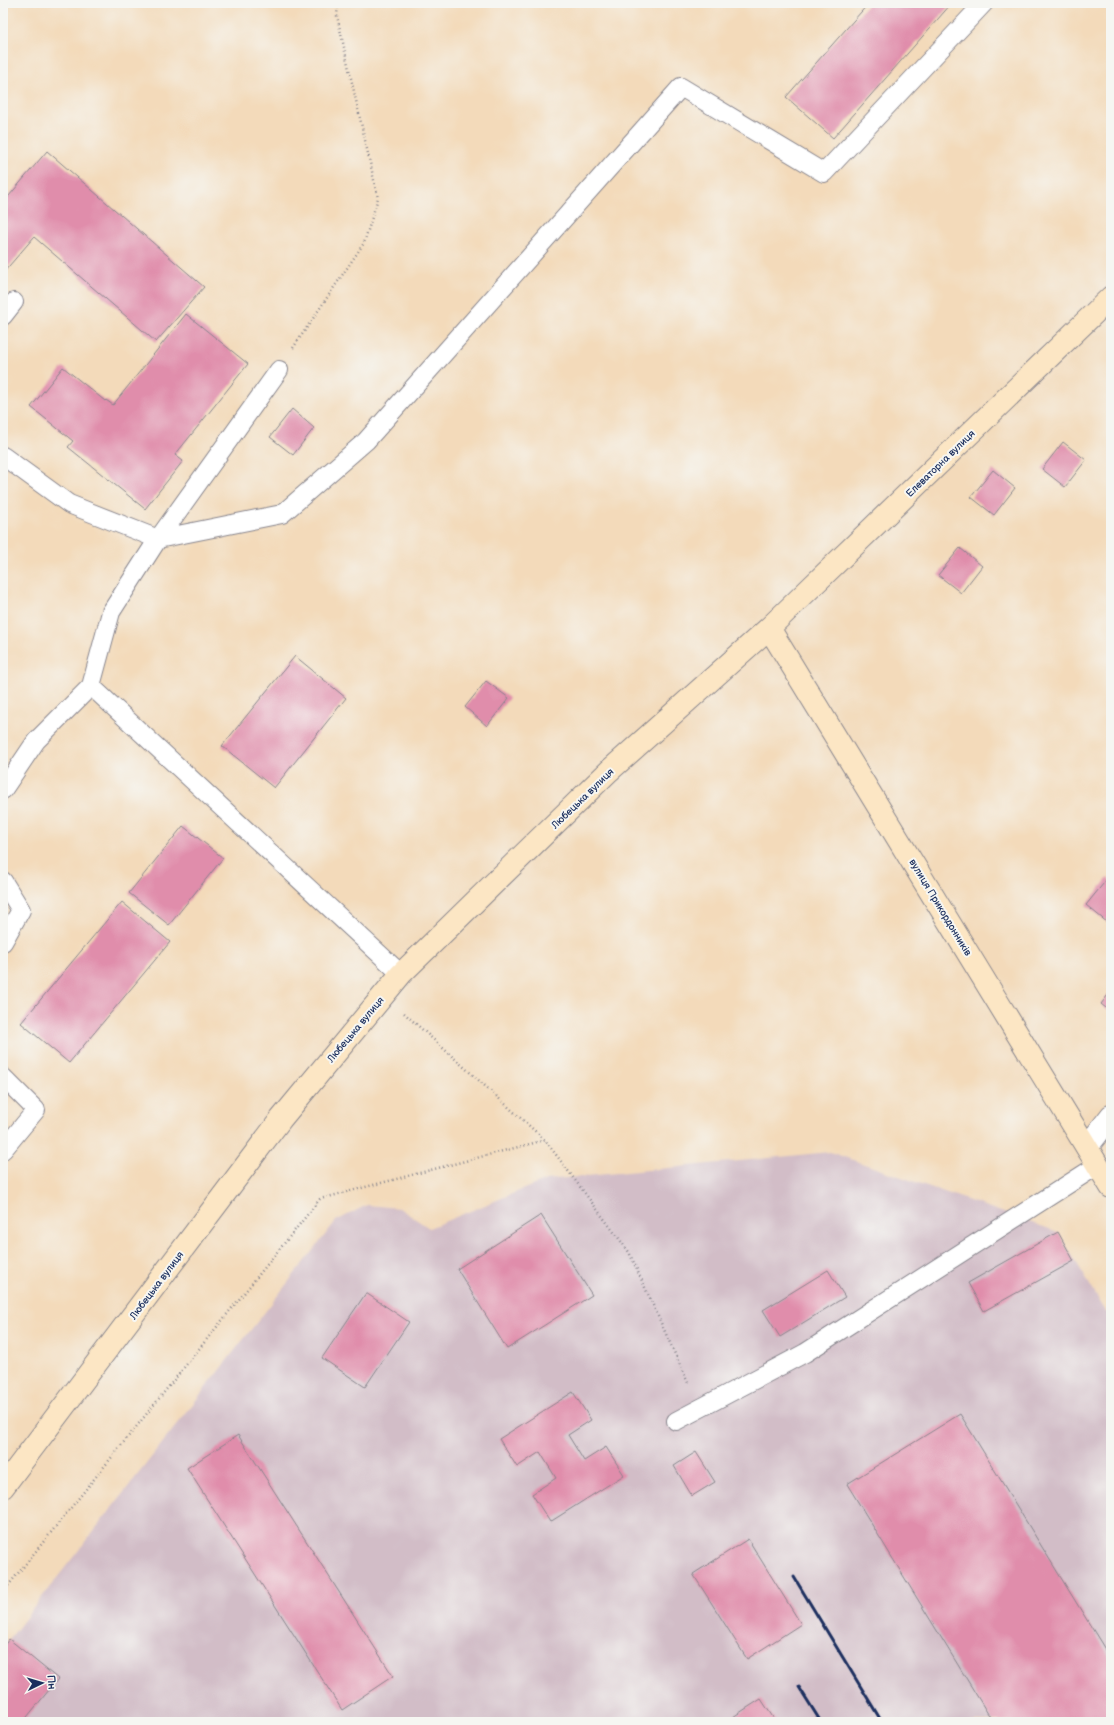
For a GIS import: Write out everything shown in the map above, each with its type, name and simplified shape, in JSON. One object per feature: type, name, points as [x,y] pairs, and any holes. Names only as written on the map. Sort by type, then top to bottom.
[{"type":"main road","name":"Елеваторна вулиця","points":[[769,628],[1111,297]]},
{"type":"main road","name":"Любецька вулиця","points":[[4,1480],[281,1119],[401,974],[609,771],[769,628]]},
{"type":"main road","name":"вулиця Прикордонників","points":[[769,628],[1111,1187]]},
{"type":"street","points":[[1093,1156],[1111,1116]]},
{"type":"lane","points":[[3,456],[69,504],[158,539],[282,514],[366,441],[681,87],[824,173],[984,3]]},
{"type":"lane","points":[[3,790],[36,741],[91,686],[111,612],[158,539],[278,370]]},
{"type":"lane","points":[[91,686],[401,974]]},
{"type":"lane","points":[[3,882],[21,910],[3,942]]},
{"type":"lane","points":[[3,1077],[36,1110],[3,1150]]},
{"type":"lane","points":[[676,1421],[805,1354],[1093,1156]]},
{"type":"path","points":[[278,370],[364,243],[378,198],[336,16],[338,3]]},
{"type":"path","points":[[384,995],[545,1140],[629,1252],[700,1409]]},
{"type":"path","points":[[3,1592],[320,1200],[545,1140]]},
{"type":"shaded area","points":[[830,1152],[1058,1232],[1111,1320],[1111,1722],[3,1722],[3,1647],[336,1221],[367,1205],[399,1208],[429,1228],[546,1180]]},
{"type":"building","points":[[869,3],[952,3],[833,138],[786,97]]},
{"type":"building","points":[[47,151],[204,287],[156,342],[34,237],[3,273],[3,203]]},
{"type":"building","points":[[186,314],[248,364],[175,455],[183,461],[145,509],[68,447],[73,441],[31,407],[63,367],[105,401],[106,400],[113,405]]},
{"type":"building","points":[[292,409],[314,428],[293,455],[270,437]]},
{"type":"building","points":[[1063,442],[1086,460],[1065,487],[1042,469]]},
{"type":"building","points":[[993,470],[1015,488],[994,515],[971,497]]},
{"type":"building","points":[[960,548],[982,566],[961,593],[938,575]]},
{"type":"building","points":[[295,656],[346,698],[274,788],[222,746]]},
{"type":"building","points":[[486,681],[509,698],[487,726],[465,707]]},
{"type":"building","points":[[183,826],[223,858],[169,925],[129,893]]},
{"type":"building","points":[[1108,878],[1111,881],[1111,920],[1108,923],[1086,905]]},
{"type":"building","points":[[122,902],[170,942],[69,1063],[21,1023]]},
{"type":"building","points":[[1111,991],[1111,1012],[1101,1004]]},
{"type":"building","points":[[541,1215],[592,1295],[507,1349],[457,1269]]},
{"type":"building","points":[[1058,1232],[1074,1261],[984,1311],[968,1283]]},
{"type":"building","points":[[828,1270],[845,1297],[780,1337],[763,1310]]},
{"type":"building","points":[[366,1293],[409,1322],[365,1387],[322,1358]]},
{"type":"building","points":[[573,1392],[591,1420],[568,1435],[584,1461],[606,1447],[624,1475],[550,1522],[532,1494],[556,1478],[540,1452],[517,1467],[499,1439]]},
{"type":"building","points":[[960,1414],[1111,1659],[1111,1722],[993,1722],[847,1484]]},
{"type":"building","points":[[238,1435],[393,1676],[342,1710],[187,1468]]},
{"type":"building","points":[[696,1452],[715,1482],[692,1496],[674,1466]]},
{"type":"building","points":[[748,1539],[801,1624],[747,1659],[693,1574]]},
{"type":"building","points":[[9,1639],[58,1679],[23,1722],[3,1722],[3,1647]]},
{"type":"building","points":[[761,1699],[776,1722],[725,1722]]},
{"type":"railway","points":[[794,1577],[882,1722]]},
{"type":"railway","points":[[799,1687],[821,1722]]}]
